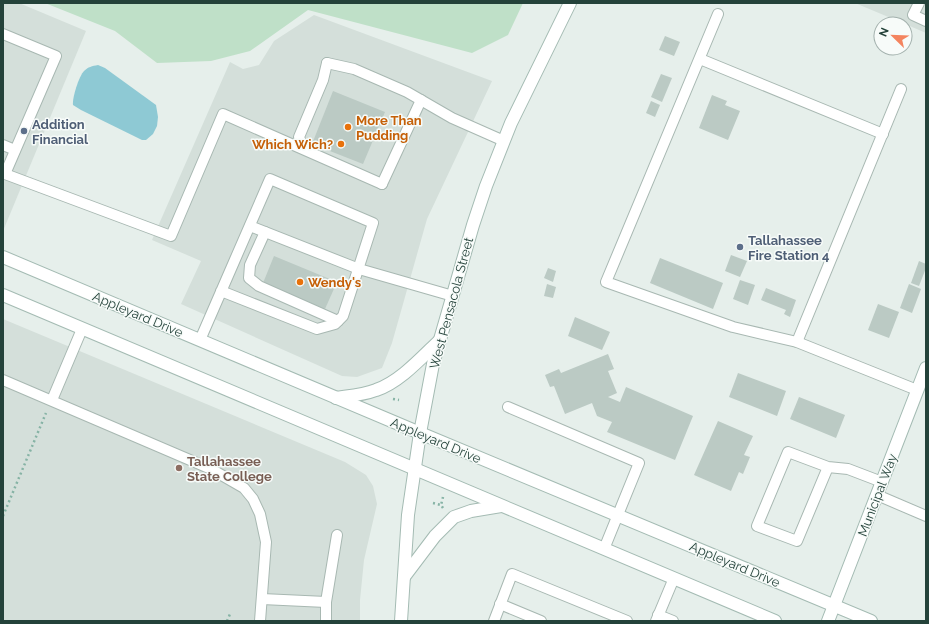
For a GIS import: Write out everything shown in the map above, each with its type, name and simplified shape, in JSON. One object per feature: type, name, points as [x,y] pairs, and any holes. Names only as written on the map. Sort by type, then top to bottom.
[{"type":"main road","name":"West Pensacola Street","points":[[401,621],[408,515],[414,469],[420,433],[440,340],[473,225],[504,141],[511,123],[570,3]]},
{"type":"main road","name":"Appleyard Drive","points":[[3,257],[870,621]]},
{"type":"main road","points":[[3,295],[775,621]]},
{"type":"main road","points":[[336,398],[364,394],[377,390],[395,380],[440,340]]},
{"type":"main road","name":"Municipal Way","points":[[828,621],[926,368]]},
{"type":"main road","points":[[404,577],[435,536],[454,517],[471,511],[500,506]]},
{"type":"lane","points":[[919,3],[914,15],[926,21]]},
{"type":"lane","points":[[718,14],[606,282],[733,327],[797,342],[917,390]]},
{"type":"lane","points":[[3,34],[56,56],[3,176],[171,236],[223,114],[382,184]]},
{"type":"lane","points":[[700,59],[883,134]]},
{"type":"lane","points":[[327,63],[354,69],[407,92],[452,118],[504,141]]},
{"type":"lane","points":[[291,144],[327,63]]},
{"type":"lane","points":[[327,63],[323,80],[299,137],[300,142],[302,145],[360,170],[382,184]]},
{"type":"lane","points":[[797,342],[901,89]]},
{"type":"lane","points":[[382,184],[421,100]]},
{"type":"lane","points":[[3,145],[15,150]]},
{"type":"lane","points":[[200,340],[221,291],[250,226],[270,179],[373,223],[343,316],[335,324],[317,329],[221,291]]},
{"type":"lane","points":[[250,226],[359,269],[453,296]]},
{"type":"lane","points":[[265,232],[250,265],[249,278],[259,286],[338,320]]},
{"type":"lane","points":[[52,400],[82,328]]},
{"type":"lane","points":[[3,380],[211,469],[244,488],[253,499],[260,514],[265,534],[266,557],[260,621]]},
{"type":"lane","points":[[508,407],[639,463],[604,549]]},
{"type":"lane","points":[[828,467],[797,541],[757,526],[788,452],[828,467],[848,469],[882,482]]},
{"type":"lane","points":[[877,495],[926,516]]},
{"type":"lane","points":[[326,621],[326,602],[336,535]]},
{"type":"lane","points":[[494,621],[512,574],[628,621]]},
{"type":"lane","points":[[673,621],[657,618],[674,578]]},
{"type":"lane","points":[[262,599],[326,602]]},
{"type":"lane","points":[[500,604],[541,621]]},
{"type":"path","points":[[391,406],[392,399],[399,400]]},
{"type":"path","points":[[3,516],[52,400]]},
{"type":"path","points":[[433,503],[441,505],[443,497]]},
{"type":"path","points":[[227,621],[230,614]]},
{"type":"shaded area","name":"Addition Financial","points":[[3,3],[19,3],[86,31],[3,231]]},
{"type":"shaded area","points":[[855,3],[926,3],[926,33],[913,27],[913,16],[886,16]]},
{"type":"shaded area","points":[[314,15],[492,81],[427,219],[392,343],[382,368],[357,377],[342,376],[181,304],[201,261],[152,240],[230,62],[243,69],[259,65],[274,41]]},
{"type":"shaded area","name":"Tallahassee State College","points":[[3,319],[345,462],[366,475],[373,486],[377,504],[364,560],[360,600],[360,621],[3,621]]},
{"type":"green space","points":[[45,3],[523,3],[508,35],[472,53],[308,10],[250,51],[211,61],[157,63],[115,31]]},
{"type":"water","points":[[98,65],[105,68],[156,105],[158,117],[157,126],[153,134],[146,140],[142,140],[73,105],[75,92],[82,74],[92,66]]},
{"type":"building","points":[[665,36],[680,42],[674,56],[659,50]]},
{"type":"building","points":[[661,74],[672,78],[662,102],[651,97]]},
{"type":"building","points":[[333,91],[385,112],[363,164],[312,144]]},
{"type":"building","points":[[712,95],[727,101],[725,105],[740,111],[728,140],[699,128]]},
{"type":"building","points":[[651,101],[660,105],[655,117],[646,113]]},
{"type":"building","points":[[731,255],[747,261],[740,277],[725,271]]},
{"type":"building","points":[[274,256],[337,282],[325,309],[263,283]]},
{"type":"building","points":[[660,258],[723,283],[713,309],[650,283]]},
{"type":"building","points":[[919,261],[926,264],[926,268],[919,286],[911,283]]},
{"type":"building","points":[[548,268],[556,271],[553,282],[544,278]]},
{"type":"building","points":[[740,280],[755,285],[748,305],[733,299]]},
{"type":"building","points":[[547,284],[556,287],[553,298],[544,296]]},
{"type":"building","points":[[909,284],[921,289],[912,313],[900,308]]},
{"type":"building","points":[[766,288],[796,300],[790,317],[784,314],[786,310],[761,300]]},
{"type":"building","points":[[878,304],[899,312],[889,338],[868,330]]},
{"type":"building","points":[[575,317],[610,332],[602,350],[568,336]]},
{"type":"building","points":[[608,354],[614,369],[608,371],[617,393],[608,397],[620,402],[626,387],[693,416],[675,460],[607,432],[612,422],[597,416],[592,403],[565,414],[554,386],[550,387],[545,375],[559,369],[561,373]]},
{"type":"building","points":[[738,373],[786,391],[777,416],[729,397]]},
{"type":"building","points":[[799,397],[845,415],[836,438],[790,419]]},
{"type":"building","points":[[718,421],[753,436],[744,455],[750,457],[743,474],[739,472],[731,491],[694,475]]},
{"type":"place","name":"More Than Pudding","points":[[348,127]]},
{"type":"place","name":"Addition Financial","points":[[24,131]]},
{"type":"place","name":"Which Wich?","points":[[341,144]]},
{"type":"place","name":"Tallahassee Fire Station 4","points":[[740,247]]},
{"type":"place","name":"Wendy's","points":[[300,282]]},
{"type":"place","name":"Tallahassee State College","points":[[179,468]]}]
